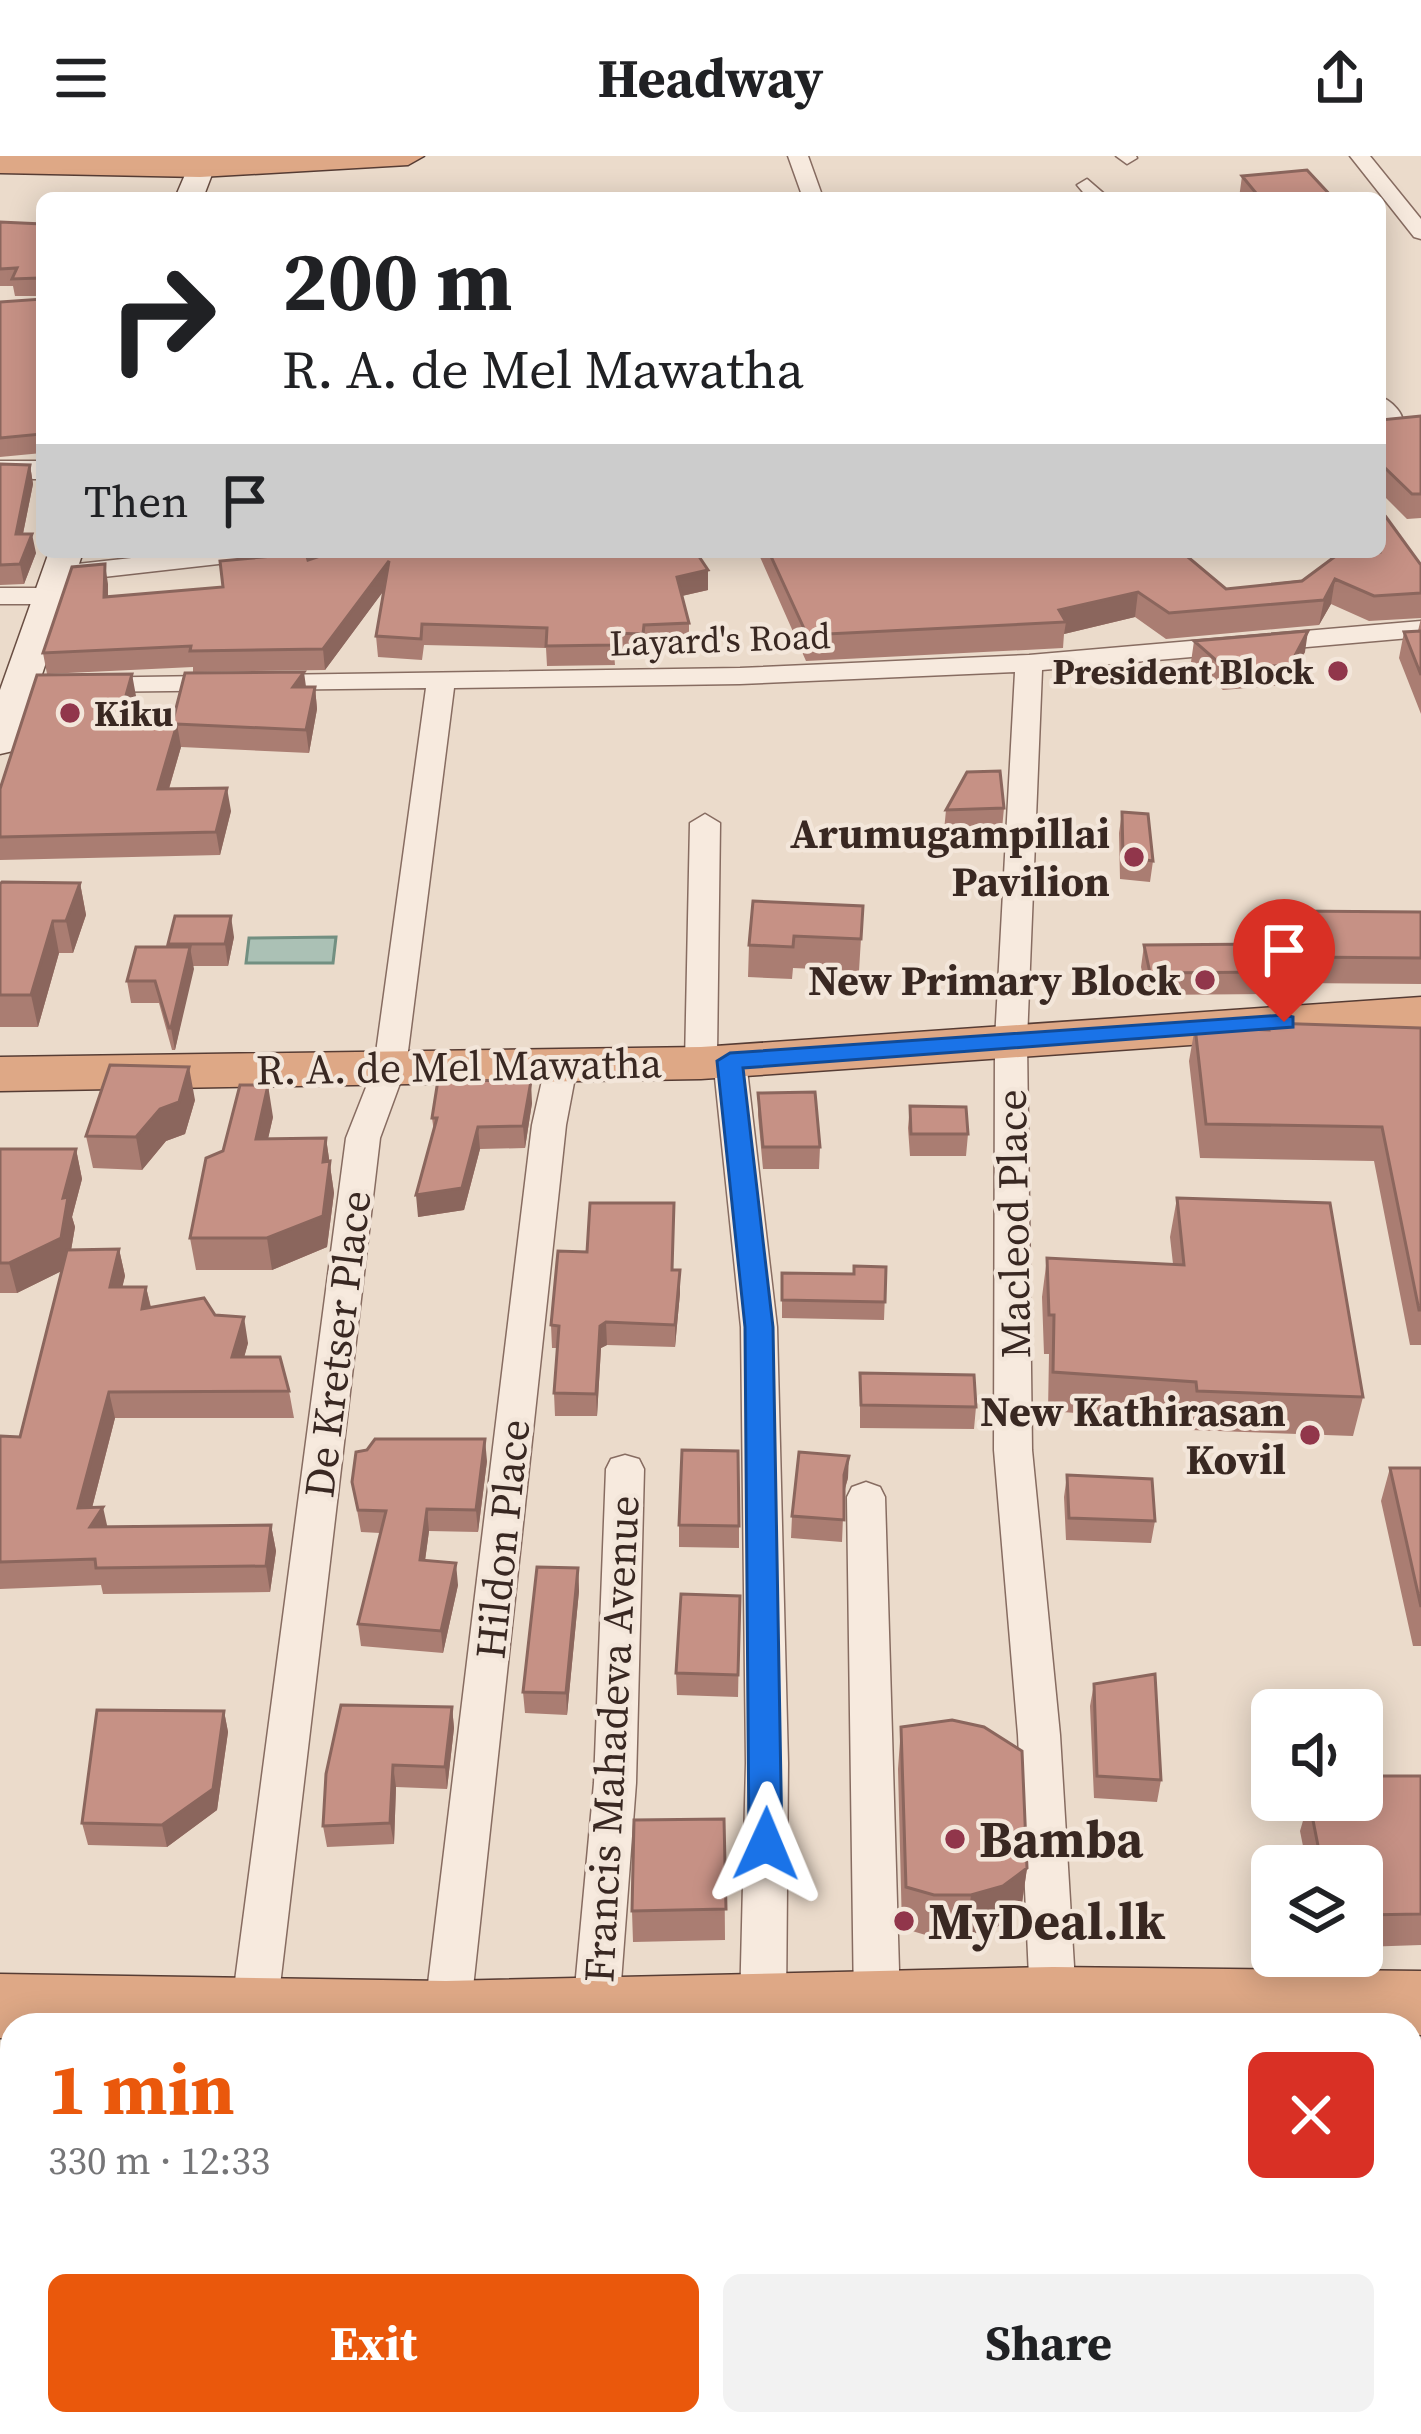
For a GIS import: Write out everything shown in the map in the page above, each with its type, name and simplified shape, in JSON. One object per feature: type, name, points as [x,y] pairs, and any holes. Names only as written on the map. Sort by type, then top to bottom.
[{"type":"highway","points":[[164,156],[200,169],[302,156]]},
{"type":"highway","points":[[0,163],[200,169],[408,156]]},
{"type":"highway","name":"R. A. de Mel Mawatha","points":[[0,1074],[715,1062],[1421,1013]]},
{"type":"highway","points":[[536,2013],[1053,1999],[1421,2003]]},
{"type":"highway","points":[[0,2006],[281,2013]]},
{"type":"main road","points":[[0,742],[29,691],[59,574]]},
{"type":"street","points":[[798,156],[812,192]]},
{"type":"street","points":[[1360,156],[1419,229]]},
{"type":"street","points":[[1386,230],[1419,229]]},
{"type":"street","points":[[1386,416],[1421,418]]},
{"type":"street","points":[[0,470],[36,470]]},
{"type":"street","points":[[0,596],[59,574],[201,558]]},
{"type":"street","name":"Layard's Road","points":[[29,691],[1029,663],[1421,629]]},
{"type":"street","name":"Macleod Place","points":[[1029,663],[1011,1040],[1013,1450],[1039,1736],[1053,1999]]},
{"type":"street","name":"De Kretser Place","points":[[254,2012],[363,1138],[390,1067],[441,682]]},
{"type":"street","points":[[705,823],[715,1062],[759,1327],[767,1763],[763,2006]]},
{"type":"street","name":"Hildon Place","points":[[447,2013],[549,1125],[561,1067]]},
{"type":"street","name":"Francis Mahadeva Avenue","points":[[596,2009],[615,1784],[625,1469]]},
{"type":"street","points":[[866,1497],[877,2004]]},
{"type":"shaded area","points":[[336,937],[333,963],[246,963],[249,938]]},
{"type":"building","points":[[1307,170],[1327,192],[1255,192],[1242,176]]},
{"type":"building","points":[[0,222],[36,224],[36,278],[12,279],[17,268],[0,269]]},
{"type":"building","points":[[36,299],[36,435],[0,438],[0,302]]},
{"type":"building","points":[[1421,416],[1421,494],[1412,494],[1386,469],[1386,419]]},
{"type":"building","points":[[0,464],[30,465],[16,534],[32,534],[20,564],[0,565]]},
{"type":"building","points":[[1386,517],[1421,565],[1421,593],[1374,596],[1335,579],[1324,600],[1169,613],[1138,592],[1059,610],[1066,622],[807,635],[772,558],[1189,558],[1226,589],[1302,581],[1333,558],[1386,558]]},
{"type":"building","points":[[700,558],[708,570],[677,577],[689,623],[644,625],[643,634],[613,633],[614,645],[546,646],[547,628],[422,624],[421,639],[376,636],[389,561],[323,649],[190,651],[191,646],[43,653],[72,567],[105,564],[104,597],[223,587],[220,561]]},
{"type":"building","points":[[1308,631],[1290,665],[1226,669],[1194,641]]},
{"type":"building","points":[[1421,631],[1421,675],[1404,632]]},
{"type":"building","points":[[304,672],[293,687],[315,687],[306,730],[177,724],[158,789],[227,788],[216,832],[0,837],[0,789],[37,675],[132,674],[118,724],[172,724],[185,673]]},
{"type":"building","points":[[1000,771],[1004,808],[946,810],[967,772]]},
{"type":"building","points":[[1122,812],[1148,814],[1153,861],[1123,857]]},
{"type":"building","points":[[2,882],[80,883],[66,921],[53,921],[31,995],[0,995]]},
{"type":"building","points":[[753,901],[863,906],[861,939],[794,936],[793,947],[749,945]]},
{"type":"building","points":[[1289,911],[1421,912],[1421,958],[1300,957]]},
{"type":"building","points":[[175,916],[231,916],[225,944],[168,944]]},
{"type":"building","points":[[1267,944],[1275,972],[1150,973],[1144,945]]},
{"type":"building","points":[[136,947],[190,947],[171,1028],[155,981],[127,981]]},
{"type":"building","points":[[1268,1023],[1421,1028],[1421,1310],[1382,1127],[1206,1124],[1195,1027],[1269,1030]]},
{"type":"building","points":[[110,1065],[189,1067],[179,1102],[160,1109],[136,1137],[86,1136]]},
{"type":"building","points":[[438,1080],[531,1081],[523,1126],[478,1127],[462,1188],[416,1195],[437,1118],[432,1118]]},
{"type":"building","points":[[240,1085],[268,1085],[256,1139],[326,1138],[323,1162],[330,1161],[323,1216],[267,1238],[190,1238],[206,1158],[223,1151]]},
{"type":"building","points":[[815,1092],[820,1147],[763,1147],[758,1093]]},
{"type":"building","points":[[910,1106],[966,1107],[968,1134],[911,1134]]},
{"type":"building","points":[[0,1149],[76,1149],[63,1198],[68,1197],[61,1238],[9,1263],[0,1263]]},
{"type":"building","points":[[1177,1198],[1330,1203],[1363,1397],[1197,1391],[1196,1382],[1053,1372],[1054,1315],[1049,1315],[1047,1258],[1184,1265]]},
{"type":"building","points":[[590,1203],[674,1203],[672,1270],[680,1270],[675,1325],[606,1322],[600,1326],[596,1394],[554,1393],[559,1326],[551,1325],[558,1251],[587,1252]]},
{"type":"building","points":[[119,1249],[110,1287],[146,1287],[142,1309],[204,1298],[215,1315],[244,1317],[232,1357],[280,1357],[289,1391],[109,1392],[78,1508],[103,1507],[90,1527],[271,1525],[266,1566],[96,1568],[95,1559],[0,1562],[0,1436],[20,1437],[67,1250]]},
{"type":"building","points":[[854,1266],[886,1267],[885,1302],[782,1300],[782,1273],[854,1274]]},
{"type":"building","points":[[860,1373],[974,1375],[976,1407],[861,1405]]},
{"type":"building","points":[[375,1439],[485,1439],[476,1510],[427,1509],[420,1560],[456,1563],[441,1631],[358,1624],[386,1511],[358,1510],[352,1482],[356,1452],[367,1450]]},
{"type":"building","points":[[682,1450],[738,1451],[739,1526],[679,1525]]},
{"type":"building","points":[[799,1452],[849,1456],[844,1520],[792,1516]]},
{"type":"building","points":[[1390,1468],[1421,1468],[1421,1607]]},
{"type":"building","points":[[1067,1475],[1152,1479],[1155,1521],[1069,1518]]},
{"type":"building","points":[[537,1567],[578,1568],[566,1693],[523,1692]]},
{"type":"building","points":[[681,1594],[740,1596],[738,1675],[676,1673]]},
{"type":"building","points":[[1155,1674],[1161,1780],[1097,1776],[1094,1684]]},
{"type":"building","points":[[341,1705],[452,1707],[445,1767],[393,1765],[390,1823],[323,1826],[326,1774]]},
{"type":"building","points":[[97,1710],[224,1711],[213,1789],[162,1825],[82,1823]]},
{"type":"building","points":[[952,1720],[984,1727],[1022,1751],[1027,1868],[1003,1886],[971,1895],[934,1895],[906,1887],[901,1727]]},
{"type":"building","points":[[1383,1776],[1421,1776],[1421,1914],[1383,1915],[1383,1845],[1318,1845],[1313,1821],[1383,1821]]},
{"type":"building","points":[[724,1819],[726,1909],[632,1911],[634,1820]]},
{"type":"place","name":"President Block","points":[[1338,671]]},
{"type":"place","name":"Kiku","points":[[70,713]]},
{"type":"place","name":"Arumugampillai Pavilion","points":[[1134,857]]},
{"type":"place","name":"New Primary Block","points":[[1205,980]]},
{"type":"place","name":"New Kathirasan Kovil","points":[[1310,1435]]},
{"type":"place","name":"Bamba","points":[[955,1839]]},
{"type":"place","name":"MyDeal.lk","points":[[904,1921]]},
{"type":"route","points":[[766,1844],[759,1327],[730,1061],[1284,1022]]}]
